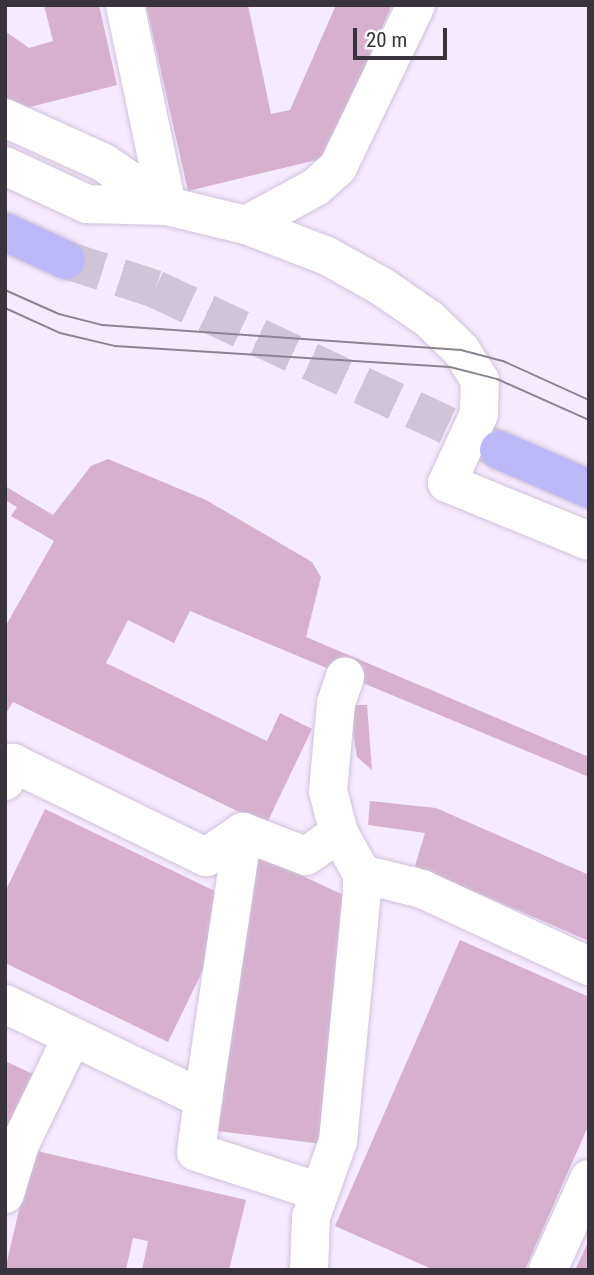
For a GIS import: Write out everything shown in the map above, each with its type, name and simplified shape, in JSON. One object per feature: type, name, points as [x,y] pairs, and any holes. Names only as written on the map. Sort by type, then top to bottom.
[{"type":"main road","points":[[5,232],[66,260]]},
{"type":"main road","points":[[512,456],[589,489]]},
{"type":"street","points":[[125,5],[166,195]]},
{"type":"street","points":[[246,225],[325,181],[349,147],[416,5]]},
{"type":"street","points":[[5,118],[104,163],[166,195],[352,268],[429,319],[461,350],[480,380],[481,407],[447,483],[589,541]]},
{"type":"street","points":[[5,166],[78,201],[118,207],[166,195]]},
{"type":"street","points":[[512,456],[589,476]]},
{"type":"street","points":[[309,1270],[317,1191],[338,1141],[362,874],[339,833],[327,791],[336,703],[345,677]]},
{"type":"street","points":[[8,766],[206,857],[243,832]]},
{"type":"street","points":[[243,832],[306,856],[339,833]]},
{"type":"street","points":[[243,832],[196,1152],[317,1191]]},
{"type":"street","points":[[362,874],[422,889],[589,966]]},
{"type":"street","points":[[5,1004],[203,1099]]},
{"type":"street","points":[[5,1194],[20,1143],[72,1037]]},
{"type":"street","points":[[548,1270],[589,1179]]},
{"type":"building","points":[[44,5],[99,5],[117,85],[18,110],[5,102],[5,31],[29,48],[53,41]]},
{"type":"building","points":[[146,5],[248,5],[271,114],[290,110],[336,5],[392,5],[325,158],[188,191]]},
{"type":"building","points":[[108,459],[206,500],[312,562],[321,577],[306,637],[589,757],[589,777],[190,611],[174,643],[128,620],[106,663],[267,741],[280,713],[312,729],[266,825],[13,702],[5,715],[5,627],[54,541],[11,516],[17,507],[5,500],[5,486],[53,515],[91,466]]},
{"type":"building","points":[[349,705],[367,705],[372,770],[357,757]]},
{"type":"building","points":[[370,801],[436,808],[589,875],[589,941],[415,866],[425,833],[368,825]]},
{"type":"building","points":[[45,809],[225,896],[222,931],[168,1042],[5,963],[5,892]]},
{"type":"building","points":[[251,852],[348,897],[322,1144],[217,1131]]},
{"type":"building","points":[[460,940],[589,997],[589,1124],[525,1270],[434,1270],[335,1226]]},
{"type":"building","points":[[5,1061],[37,1076],[5,1146]]},
{"type":"building","points":[[33,1150],[246,1200],[229,1270],[142,1270],[148,1241],[133,1238],[126,1270],[5,1270]]},
{"type":"building","points":[[589,1240],[589,1270],[575,1270]]},
{"type":"tunnel","points":[[66,260],[155,289],[498,449]]},
{"type":"tram line","points":[[5,290],[59,314],[102,325],[461,350],[503,361],[589,400]]},
{"type":"tram line","points":[[5,308],[60,333],[115,346],[450,367],[497,379],[589,420]]}]
